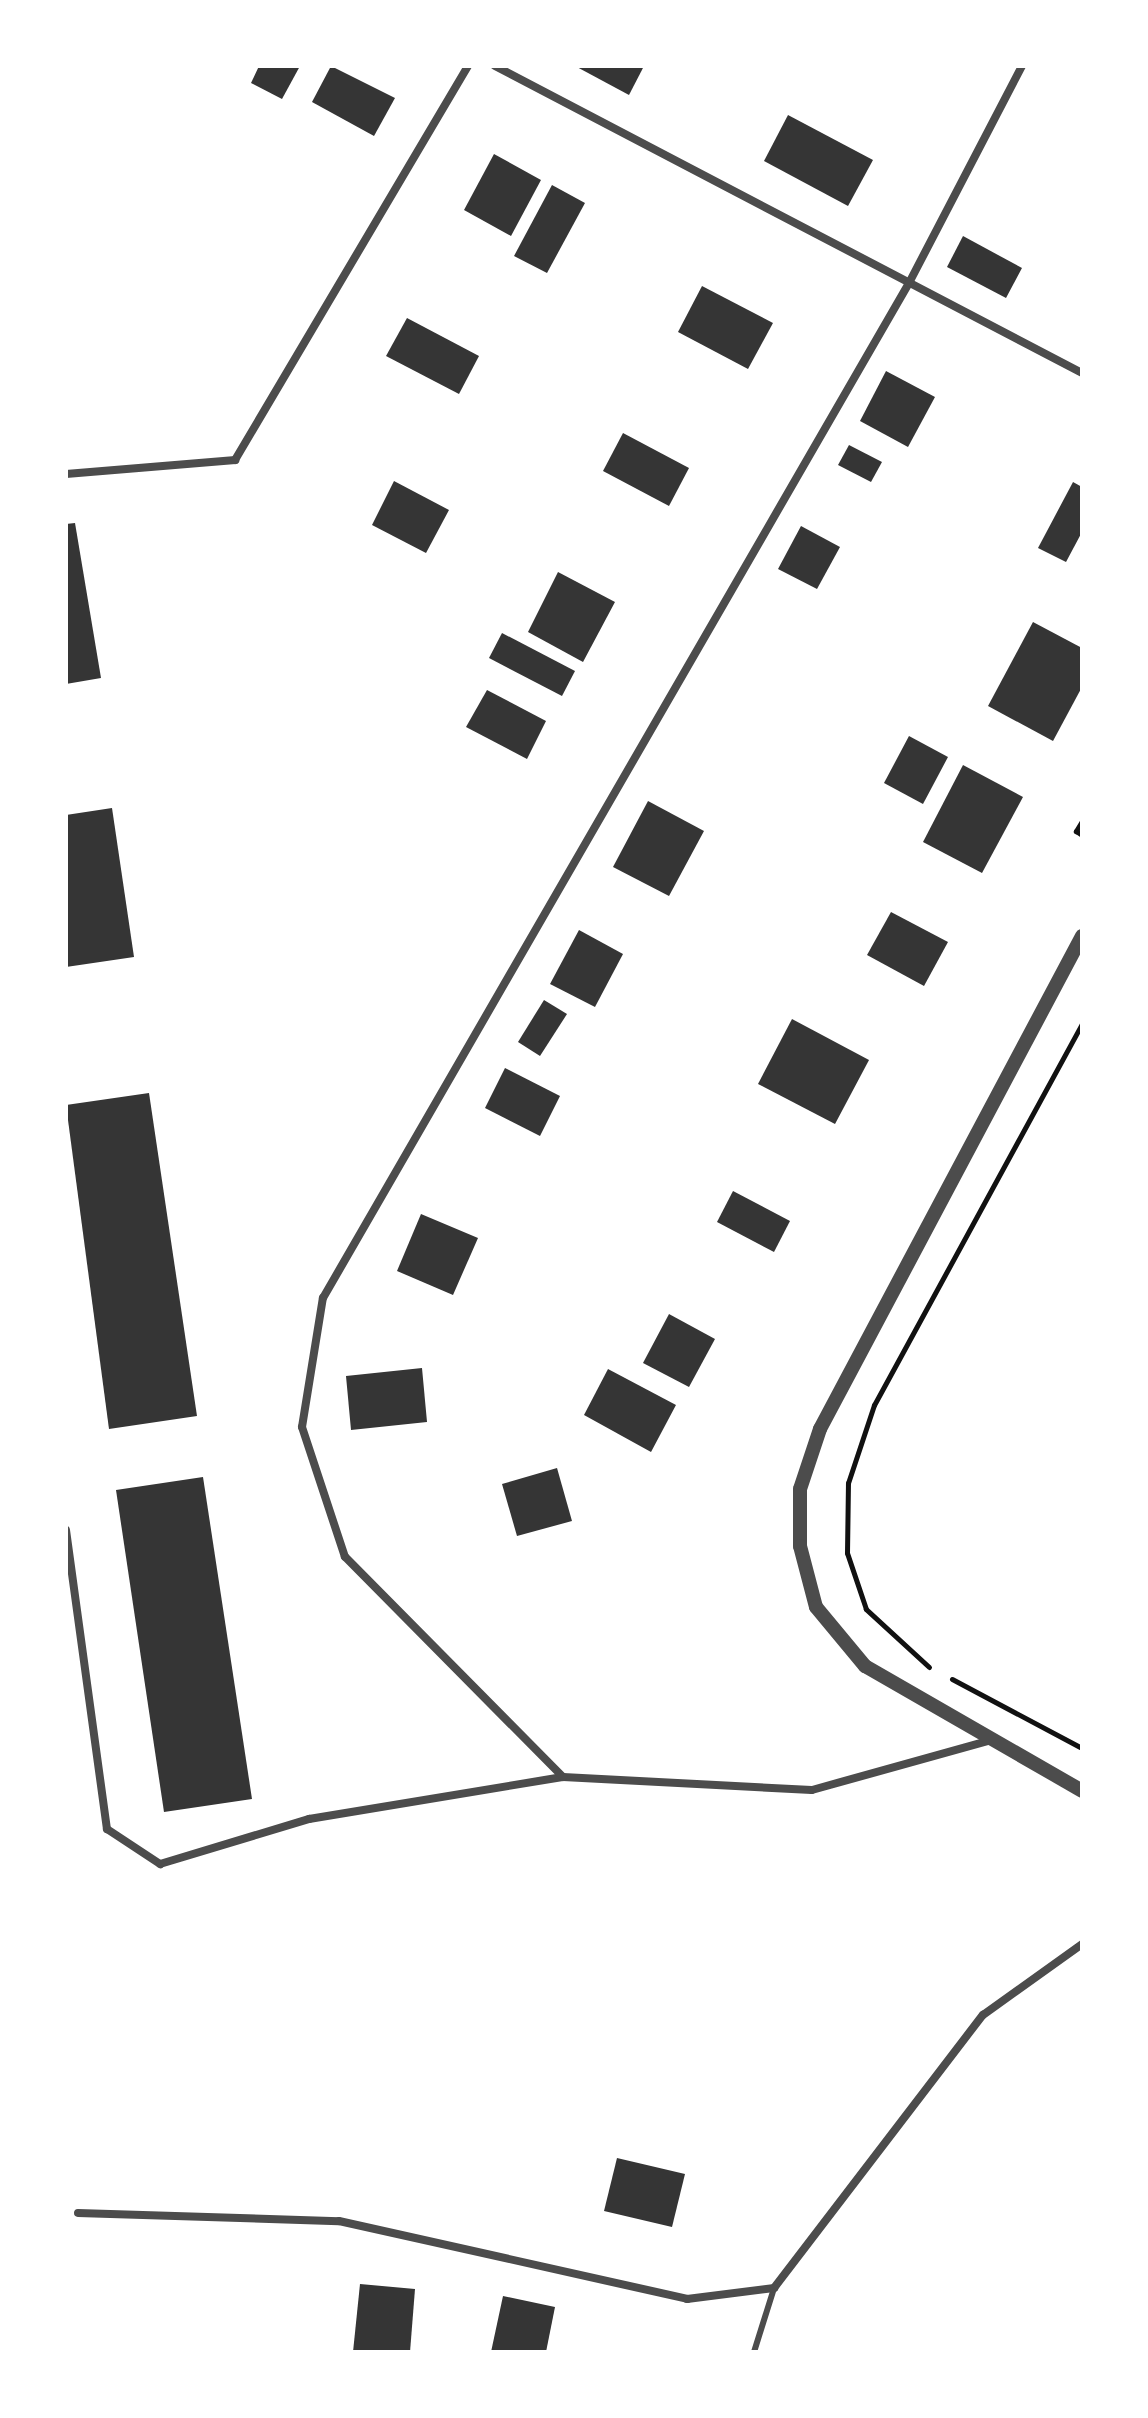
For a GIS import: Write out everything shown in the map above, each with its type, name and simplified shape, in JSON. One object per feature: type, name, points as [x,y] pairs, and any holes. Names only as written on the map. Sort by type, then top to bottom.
[{"type":"street","points":[[66,474],[235,460],[468,66]]},
{"type":"street","points":[[495,66],[1082,373]]},
{"type":"street","points":[[563,1777],[345,1557],[302,1427],[323,1298],[909,283],[1022,66]]},
{"type":"street","points":[[1082,936],[820,1429],[800,1489],[800,1546],[816,1607],[865,1666],[988,1741],[1082,1791]]},
{"type":"street","points":[[66,1530],[107,1829],[160,1864],[309,1819],[563,1777],[812,1790],[988,1741]]},
{"type":"street","points":[[78,2213],[339,2221],[687,2299],[774,2288],[983,2015],[1082,1944]]},
{"type":"lane","points":[[754,2352],[774,2288]]},
{"type":"path","points":[[1082,821],[1076,831],[1082,835]]},
{"type":"path","points":[[1082,1023],[874,1405],[848,1483],[847,1553],[866,1609],[929,1666],[1082,1748]]},
{"type":"building","points":[[259,66],[300,66],[282,99],[251,83]]},
{"type":"building","points":[[331,66],[395,98],[374,136],[312,102]]},
{"type":"building","points":[[575,66],[644,66],[629,95]]},
{"type":"building","points":[[788,115],[873,160],[848,206],[764,161]]},
{"type":"building","points":[[494,154],[541,180],[511,236],[464,210]]},
{"type":"building","points":[[552,185],[585,203],[547,273],[514,256]]},
{"type":"building","points":[[963,236],[1022,268],[1006,298],[947,267]]},
{"type":"building","points":[[702,286],[773,323],[748,369],[678,332]]},
{"type":"building","points":[[407,318],[479,356],[459,394],[386,356]]},
{"type":"building","points":[[886,371],[935,397],[908,447],[860,421]]},
{"type":"building","points":[[623,433],[689,468],[669,506],[603,471]]},
{"type":"building","points":[[849,445],[882,462],[871,482],[838,465]]},
{"type":"building","points":[[394,481],[449,510],[426,553],[372,525]]},
{"type":"building","points":[[1073,482],[1082,487],[1082,532],[1066,562],[1038,548]]},
{"type":"building","points":[[75,523],[101,678],[66,684],[66,524]]},
{"type":"building","points":[[801,526],[840,547],[817,589],[778,569]]},
{"type":"building","points":[[558,572],[615,602],[583,662],[528,632]]},
{"type":"building","points":[[1033,622],[1082,648],[1082,687],[1053,741],[988,706]]},
{"type":"building","points":[[502,633],[575,671],[562,696],[489,658]]},
{"type":"building","points":[[487,690],[546,721],[527,759],[466,727]]},
{"type":"building","points":[[909,736],[948,757],[923,804],[884,783]]},
{"type":"building","points":[[963,765],[1023,797],[982,873],[923,842]]},
{"type":"building","points":[[648,801],[704,831],[669,896],[613,867]]},
{"type":"building","points":[[112,808],[134,957],[66,967],[66,815]]},
{"type":"building","points":[[891,912],[948,942],[924,986],[867,955]]},
{"type":"building","points":[[579,930],[623,954],[595,1007],[550,984]]},
{"type":"building","points":[[544,1000],[567,1014],[540,1056],[518,1042]]},
{"type":"building","points":[[792,1019],[869,1060],[835,1124],[758,1084]]},
{"type":"building","points":[[505,1068],[560,1096],[540,1136],[485,1108]]},
{"type":"building","points":[[149,1093],[197,1416],[109,1429],[66,1105]]},
{"type":"building","points":[[733,1191],[790,1221],[774,1252],[717,1222]]},
{"type":"building","points":[[421,1214],[478,1238],[453,1295],[397,1271]]},
{"type":"building","points":[[669,1314],[715,1339],[689,1387],[643,1363]]},
{"type":"building","points":[[422,1368],[427,1422],[351,1430],[346,1376]]},
{"type":"building","points":[[608,1369],[676,1405],[651,1452],[584,1415]]},
{"type":"building","points":[[557,1468],[572,1521],[517,1536],[502,1484]]},
{"type":"building","points":[[203,1477],[252,1799],[164,1812],[116,1490]]},
{"type":"building","points":[[617,2158],[685,2174],[672,2227],[604,2211]]},
{"type":"building","points":[[360,2284],[415,2289],[410,2352],[353,2352]]},
{"type":"building","points":[[503,2296],[555,2307],[546,2352],[491,2352]]}]
